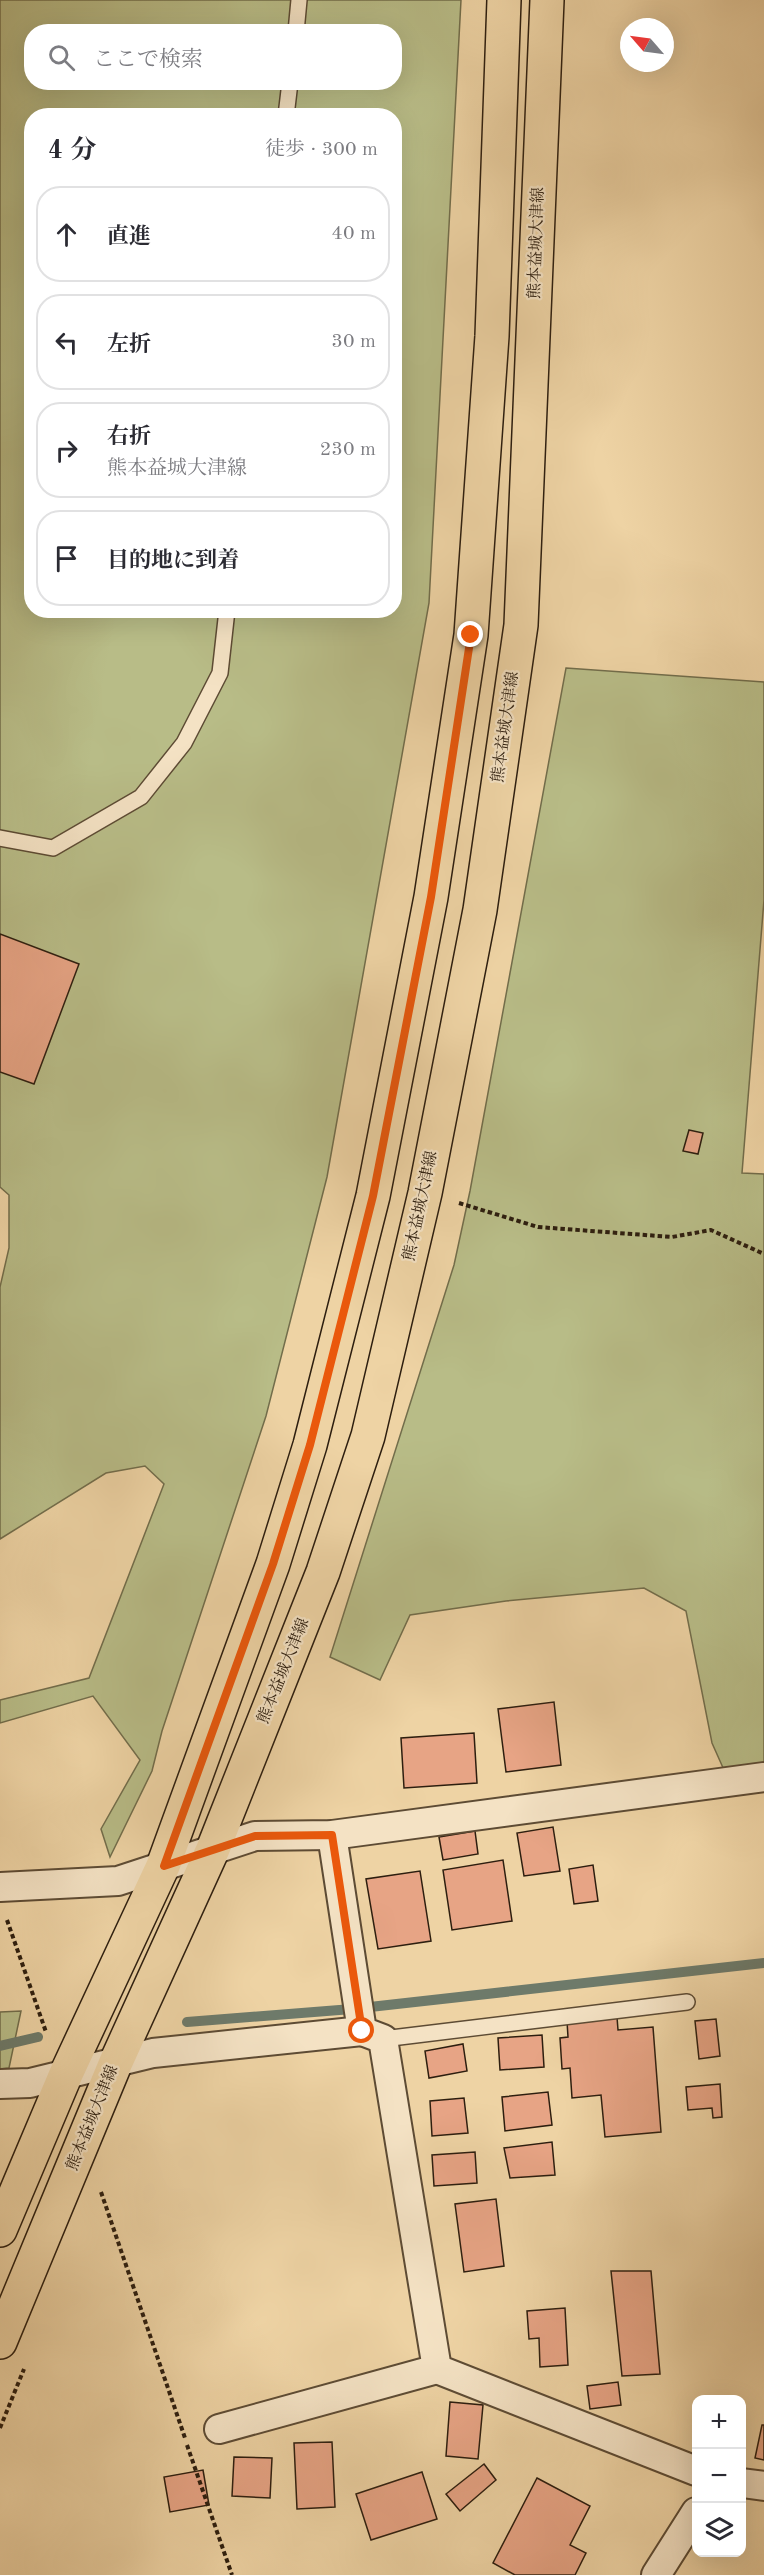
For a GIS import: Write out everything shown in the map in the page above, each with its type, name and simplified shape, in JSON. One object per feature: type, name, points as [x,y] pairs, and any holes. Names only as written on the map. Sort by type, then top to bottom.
[{"type":"main road","points":[[0,2230],[66,2074],[164,1866],[273,1564],[310,1445],[384,1148],[429,908],[471,635],[492,336],[504,0]]},
{"type":"main road","name":"熊本益城大津線","points":[[0,2342],[116,2062],[213,1850],[323,1572],[364,1447],[425,1192],[480,910],[521,625],[547,0]]},
{"type":"street","points":[[2,1899],[118,1881],[255,1836],[332,1835],[764,1777]]},
{"type":"street","points":[[332,1835],[355,1985],[368,2030],[437,2369]]},
{"type":"street","points":[[0,2084],[30,2083],[153,2053],[368,2030]]},
{"type":"street","points":[[219,2429],[437,2369],[692,2469]]},
{"type":"street","points":[[746,2484],[764,2486]]},
{"type":"street","points":[[656,2575],[692,2518]]},
{"type":"lane","points":[[297,24],[299,0]]},
{"type":"lane","points":[[287,108],[289,90]]},
{"type":"lane","points":[[0,838],[53,848],[141,797],[184,743],[220,674],[226,618]]},
{"type":"lane","points":[[368,2030],[687,2002]]},
{"type":"path","points":[[425,1192],[538,1227],[672,1237],[711,1230],[764,1254]]},
{"type":"path","points":[[2,1899],[46,2034]]},
{"type":"path","points":[[30,2083],[53,2030]]},
{"type":"path","points":[[97,2181],[232,2575]]},
{"type":"green space","points":[[0,0],[461,0],[429,603],[327,1177],[266,1416],[162,1731],[152,1771],[110,1857],[101,1829],[140,1760],[93,1696],[0,1723],[0,1700],[89,1678],[164,1484],[145,1466],[106,1473],[0,1539],[0,1287],[9,1248],[9,1195],[0,1187]]},
{"type":"green space","points":[[566,668],[764,682],[764,900],[742,1173],[764,1174],[764,1764],[724,1770],[712,1743],[686,1611],[644,1588],[506,1601],[410,1615],[380,1680],[330,1657],[454,1265],[470,1191]]},
{"type":"green space","points":[[21,2011],[9,2068],[0,2069],[0,2012]]},
{"type":"building","points":[[0,934],[79,964],[34,1084],[0,1072]]},
{"type":"building","points":[[689,1130],[703,1133],[698,1154],[683,1151]]},
{"type":"building","points":[[554,1702],[561,1765],[506,1772],[498,1709]]},
{"type":"building","points":[[474,1733],[477,1783],[404,1788],[401,1738]]},
{"type":"building","points":[[553,1827],[560,1871],[524,1876],[517,1833]]},
{"type":"building","points":[[475,1831],[478,1854],[443,1860],[439,1837]]},
{"type":"building","points":[[503,1860],[512,1921],[452,1930],[443,1870]]},
{"type":"building","points":[[593,1865],[598,1901],[574,1904],[569,1869]]},
{"type":"building","points":[[420,1871],[431,1941],[378,1949],[366,1879]]},
{"type":"building","points":[[617,2017],[618,2030],[653,2027],[661,2132],[605,2137],[601,2095],[572,2098],[570,2068],[562,2069],[560,2038],[568,2037],[567,2021]]},
{"type":"building","points":[[716,2019],[720,2056],[699,2059],[695,2021]]},
{"type":"building","points":[[542,2035],[544,2067],[500,2070],[498,2038]]},
{"type":"building","points":[[463,2044],[467,2071],[429,2078],[425,2051]]},
{"type":"building","points":[[720,2084],[722,2117],[713,2118],[712,2108],[688,2110],[686,2087]]},
{"type":"building","points":[[548,2092],[552,2125],[505,2131],[502,2097]]},
{"type":"building","points":[[464,2098],[468,2133],[432,2136],[430,2101]]},
{"type":"building","points":[[552,2142],[555,2175],[510,2178],[504,2148]]},
{"type":"building","points":[[475,2152],[477,2183],[434,2186],[432,2155]]},
{"type":"building","points":[[496,2199],[504,2266],[464,2272],[455,2204]]},
{"type":"building","points":[[611,2271],[651,2271],[660,2374],[622,2376]]},
{"type":"building","points":[[565,2308],[568,2365],[540,2367],[539,2338],[529,2339],[527,2311]]},
{"type":"building","points":[[618,2382],[621,2405],[590,2409],[587,2386]]},
{"type":"building","points":[[450,2402],[483,2405],[478,2459],[446,2456]]},
{"type":"building","points":[[762,2425],[764,2425],[764,2460],[755,2458]]},
{"type":"building","points":[[332,2442],[335,2507],[297,2509],[294,2443]]},
{"type":"building","points":[[234,2457],[272,2458],[270,2498],[232,2496]]},
{"type":"building","points":[[484,2464],[496,2480],[460,2511],[446,2494]]},
{"type":"building","points":[[203,2470],[209,2505],[170,2512],[164,2477]]},
{"type":"building","points":[[422,2472],[437,2519],[371,2540],[356,2494]]},
{"type":"building","points":[[537,2478],[590,2506],[570,2545],[586,2553],[575,2575],[515,2575],[493,2563]]},
{"type":"waterway","points":[[187,2022],[352,2009],[764,1963]]},
{"type":"waterway","points":[[0,2046],[38,2037]]},
{"type":"route","points":[[362,2031],[332,1835],[255,1836],[164,1866],[273,1564],[310,1445],[373,1196],[431,897],[471,635]]}]
